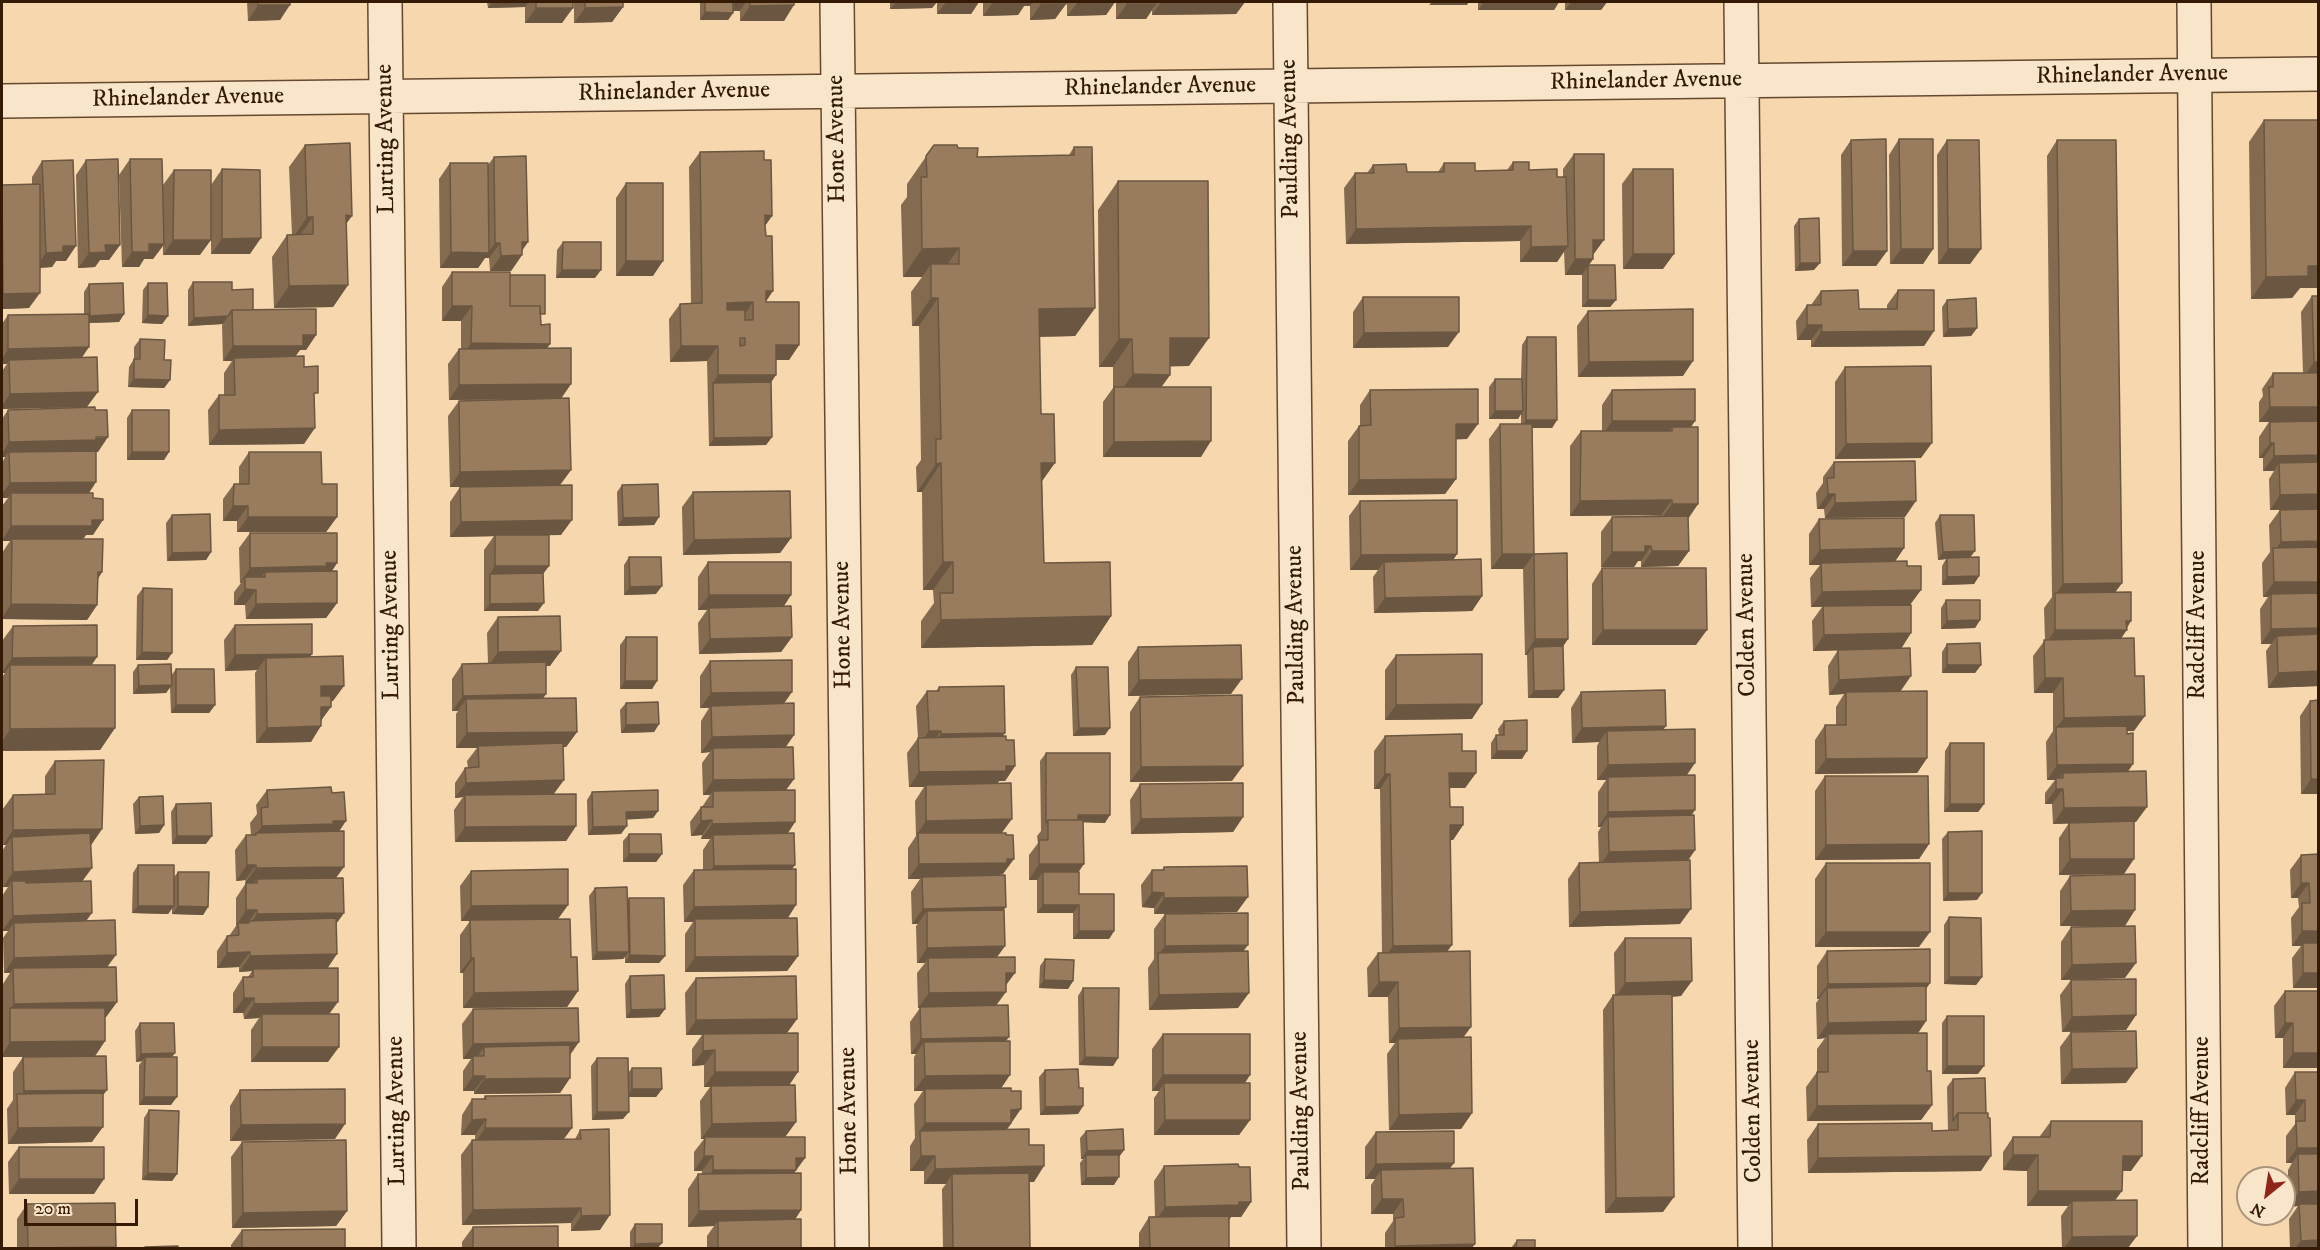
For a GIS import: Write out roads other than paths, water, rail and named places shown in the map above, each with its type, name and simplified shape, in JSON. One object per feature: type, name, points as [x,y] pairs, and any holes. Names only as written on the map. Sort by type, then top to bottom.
[{"type":"street","name":"Lurting Avenue","points":[[385,2],[399,1248]]},
{"type":"street","name":"Hone Avenue","points":[[837,2],[852,1248]]},
{"type":"street","name":"Paulding Avenue","points":[[1290,2],[1304,1248]]},
{"type":"street","name":"Colden Avenue","points":[[1742,2],[1755,1248]]},
{"type":"street","name":"Radcliff Avenue","points":[[2194,2],[2205,1248]]},
{"type":"street","name":"Rhinelander Avenue","points":[[2,101],[2319,74]]}]
